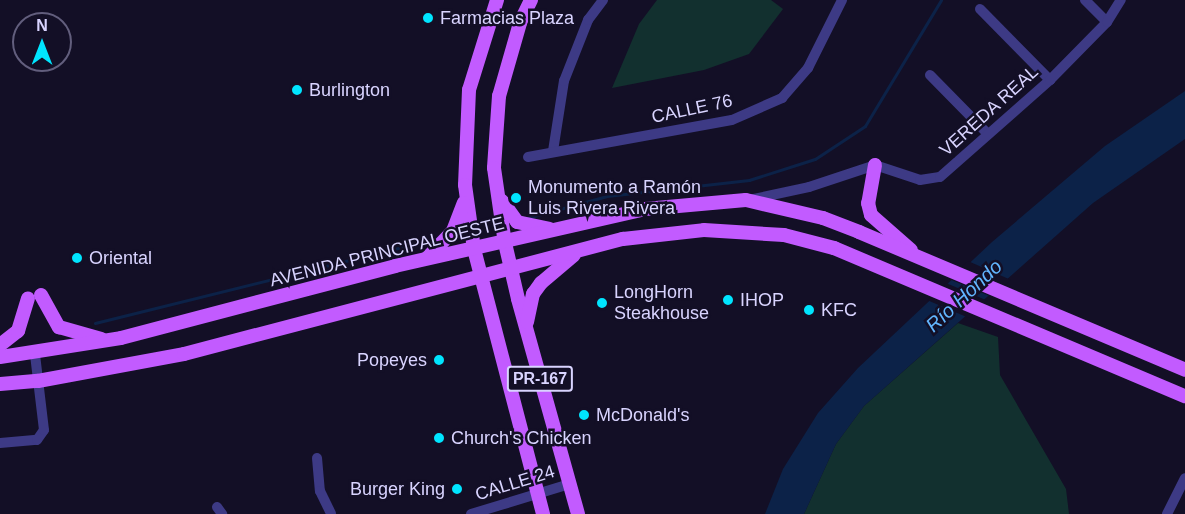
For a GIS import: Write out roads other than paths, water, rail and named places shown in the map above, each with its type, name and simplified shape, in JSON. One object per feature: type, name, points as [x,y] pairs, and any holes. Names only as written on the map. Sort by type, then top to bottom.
[{"type":"main road","name":"PR-167","points":[[497,0],[469,90],[465,135],[466,192],[474,249],[543,514]]},
{"type":"main road","points":[[520,23],[524,0]]},
{"type":"main road","name":"PR-167","points":[[531,0],[520,23],[499,96],[496,185],[505,243],[578,514]]},
{"type":"main road","points":[[875,165],[868,203],[871,215],[925,261]]},
{"type":"main road","points":[[496,185],[509,214],[517,222],[558,229]]},
{"type":"main road","points":[[425,260],[453,231],[466,192]]},
{"type":"main road","name":"AVENIDA PRINCIPAL OESTE","points":[[0,357],[35,354],[106,341],[425,260],[645,209],[746,200],[823,218],[1185,370]]},
{"type":"main road","points":[[0,384],[38,381],[188,354],[481,274],[582,249],[660,233],[744,231],[784,235],[834,248],[1185,396]]},
{"type":"main road","points":[[527,330],[528,311],[537,288],[551,271],[582,249]]},
{"type":"main road","points":[[0,345],[18,331],[35,297],[59,327],[106,341]]},
{"type":"street","points":[[553,151],[564,81],[588,20],[603,0]]},
{"type":"street","name":"CALLE 76","points":[[528,157],[732,120],[782,98],[808,68],[842,0]]},
{"type":"street","points":[[1085,0],[1107,22]]},
{"type":"street","name":"VEREDA REAL","points":[[875,165],[920,180],[940,177],[1050,80],[1107,22],[1121,0]]},
{"type":"street","points":[[980,9],[1050,80]]},
{"type":"street","points":[[930,75],[988,134]]},
{"type":"street","points":[[746,200],[808,187],[875,165]]},
{"type":"street","points":[[0,443],[37,440],[44,429],[35,354]]},
{"type":"street","points":[[317,458],[320,491],[331,514]]},
{"type":"street","points":[[1167,514],[1185,478]]},
{"type":"street","name":"CALLE 24","points":[[471,514],[536,492],[570,484]]},
{"type":"water","name":"Río Hondo","points":[[1185,91],[1185,139],[1093,203],[864,406],[836,444],[804,514],[765,514],[783,469],[818,413],[858,368],[992,242],[1105,146]]},
{"type":"waterway","points":[[527,218],[607,196],[749,180],[815,159],[865,126],[941,0]]},
{"type":"waterway","points":[[95,323],[435,239]]},
{"type":"place","name":"Farmacias Plaza","points":[[428,18]]},
{"type":"place","name":"Burlington","points":[[297,90]]},
{"type":"place","name":"Monumento a Ramón Luis Rivera Rivera","points":[[516,198]]},
{"type":"place","name":"Oriental","points":[[77,258]]},
{"type":"place","name":"IHOP","points":[[728,300]]},
{"type":"place","name":"LongHorn Steakhouse","points":[[602,303]]},
{"type":"place","name":"KFC","points":[[809,310]]},
{"type":"place","name":"Popeyes","points":[[439,360]]},
{"type":"place","name":"McDonald's","points":[[584,415]]},
{"type":"place","name":"Church's Chicken","points":[[439,438]]},
{"type":"place","name":"Burger King","points":[[457,489]]}]
